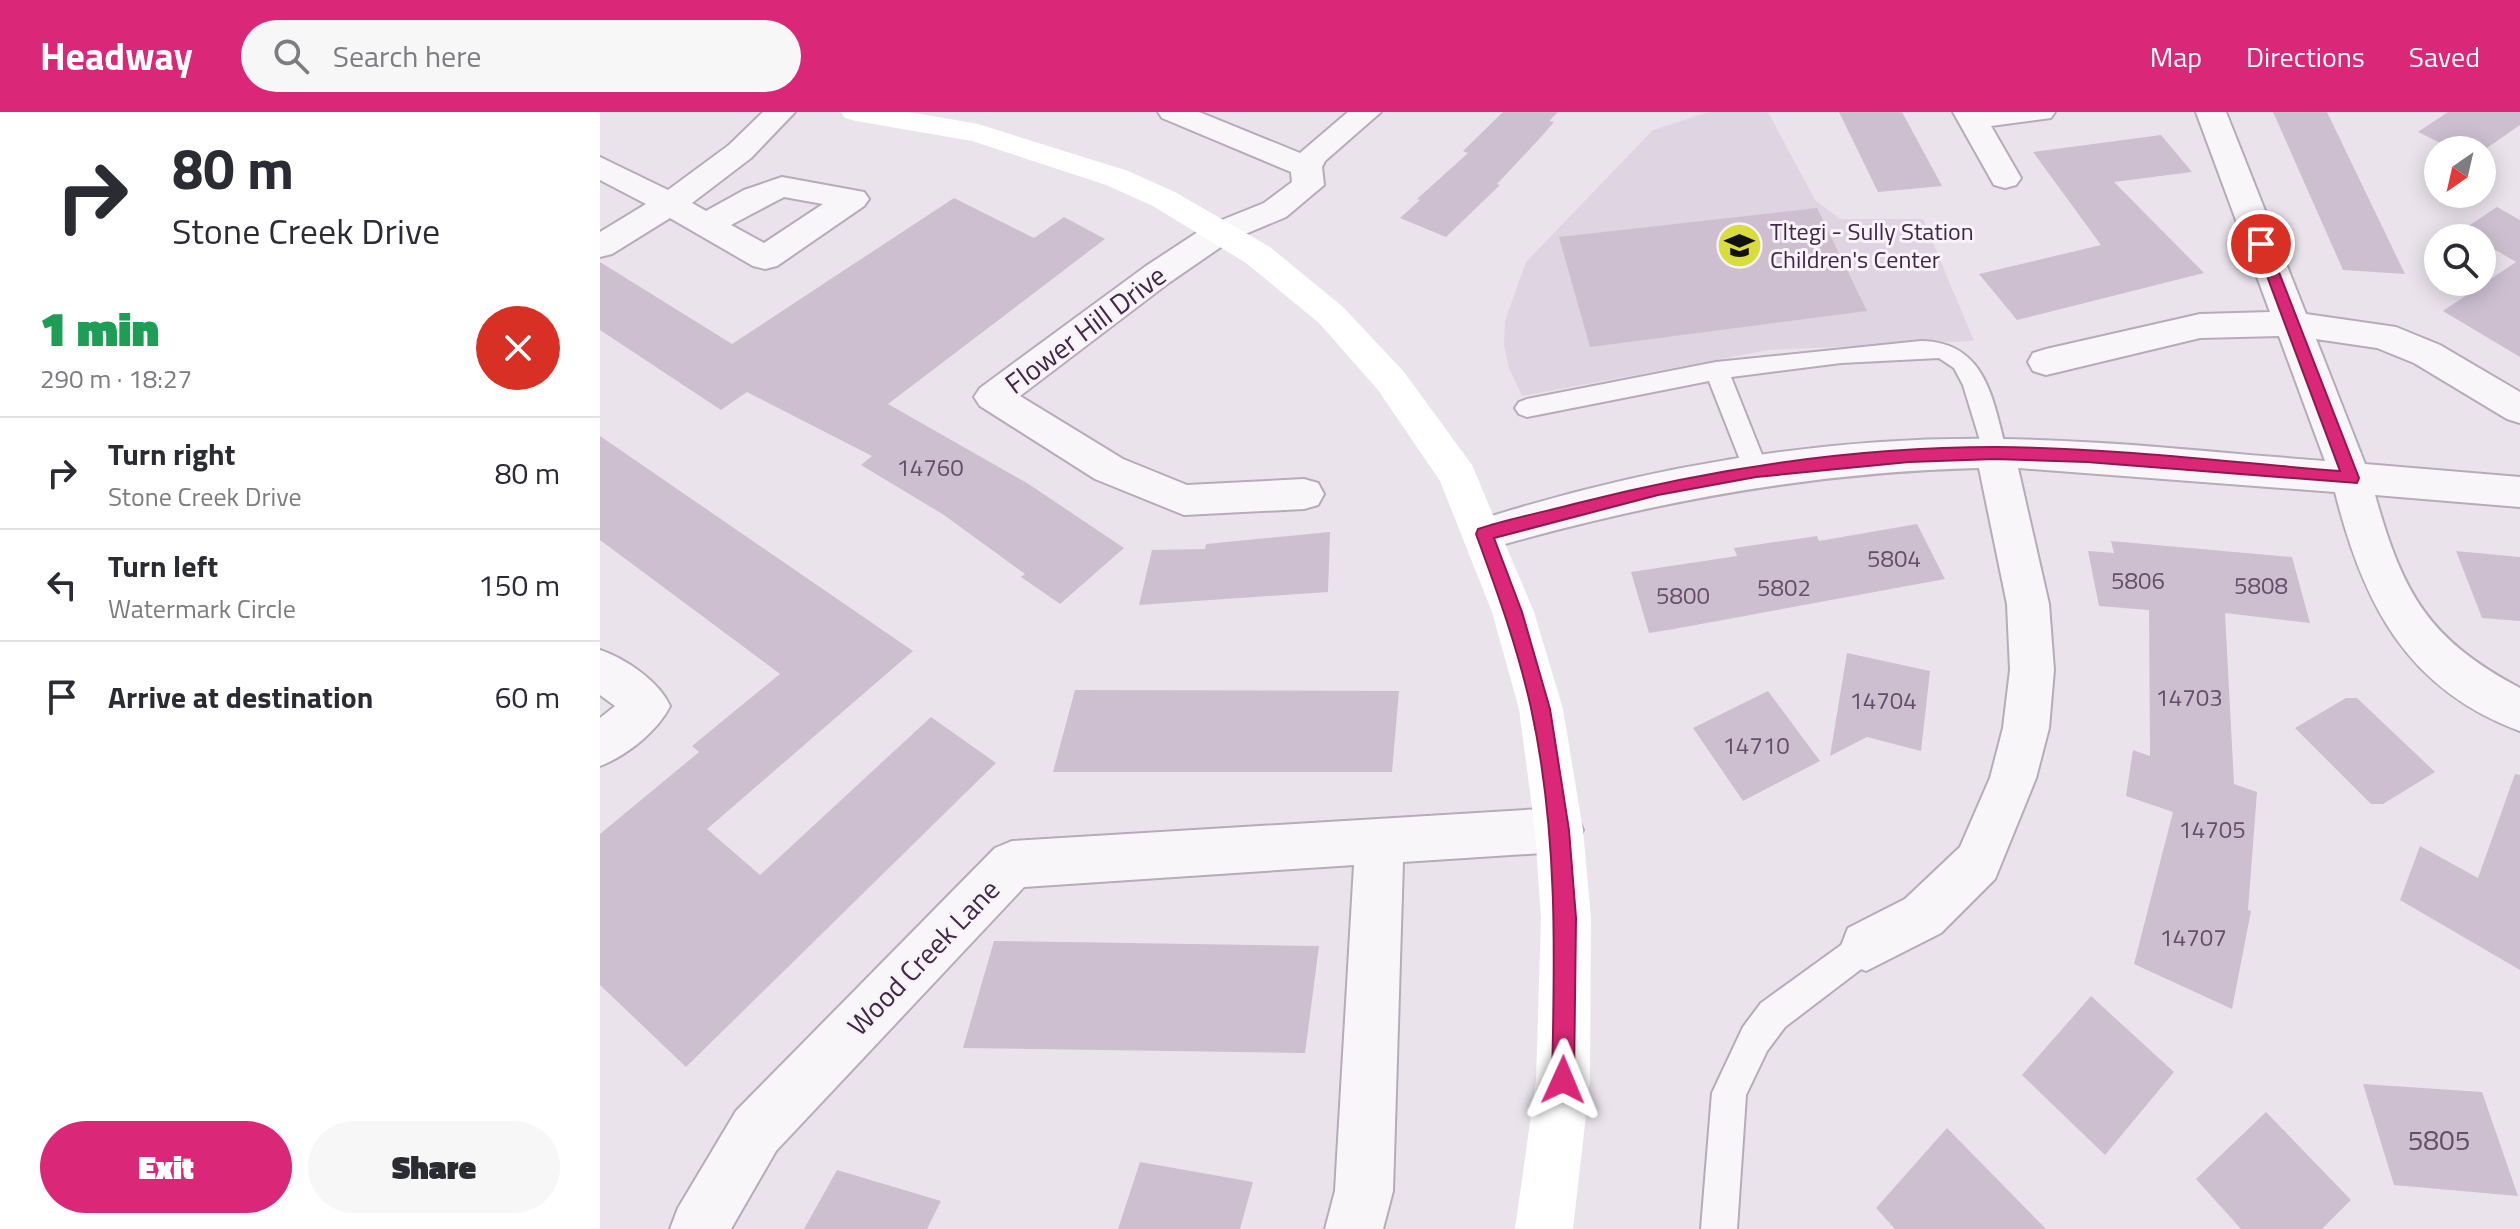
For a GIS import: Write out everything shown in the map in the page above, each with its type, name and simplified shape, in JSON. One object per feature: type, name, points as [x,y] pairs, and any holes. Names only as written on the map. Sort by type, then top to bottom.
[{"type":"street","points":[[667,203],[685,170],[746,112]]},
{"type":"street","points":[[600,246],[712,176],[780,112]]},
{"type":"street","points":[[856,112],[978,133],[1023,145],[1117,178],[1164,199],[1258,255],[1331,315],[1391,381],[1458,476],[1513,612],[1541,709],[1559,830],[1566,918],[1563,1080],[1544,1229]]},
{"type":"street","points":[[1173,112],[1306,167]]},
{"type":"street","name":"Flower Hill Drive","points":[[1304,494],[1184,500],[1109,469],[993,397],[1158,274],[1219,233],[1275,210],[1308,185],[1306,167],[1314,155],[1366,112]]},
{"type":"street","points":[[2005,178],[1970,116],[2040,112]]},
{"type":"street","points":[[2211,112],[2351,478],[2368,543],[2408,626],[2433,655],[2462,679],[2520,711]]},
{"type":"street","points":[[600,167],[705,226]]},
{"type":"street","points":[[2046,362],[2200,326],[2292,324],[2383,336],[2427,354],[2520,409]]},
{"type":"street","points":[[1484,534],[1658,489],[1756,470],[1909,456],[1995,453],[2087,456],[2520,492]]},
{"type":"street","points":[[1866,946],[1923,916],[1978,863],[2017,765],[2026,728],[2032,670],[2028,604],[1995,453]]},
{"type":"street","points":[[600,669],[648,706],[600,745]]},
{"type":"street","name":"Wood Creek Lane","points":[[699,1229],[756,1131],[1012,864],[1559,830]]},
{"type":"street","points":[[1354,1229],[1364,1191],[1380,840]]},
{"type":"lane","points":[[1527,408],[1716,370],[1831,355],[1920,349],[1951,353],[1963,364],[1976,388],[1995,453]]},
{"type":"lane","points":[[1716,370],[1756,470]]},
{"type":"lane","points":[[1719,1229],[1729,1093],[1755,1039],[1773,1015],[1866,946]]},
{"type":"shaded area","name":"Tltegi - Sully Station Children's Center","points":[[1709,112],[1768,112],[1815,200],[1840,219],[1923,219],[1974,341],[1769,350],[1522,396],[1509,368],[1504,345],[1505,321],[1526,262],[1653,130]]},
{"type":"building","points":[[1503,112],[1558,112],[1549,121],[1554,122],[1497,184],[1500,185],[1446,237],[1400,218],[1468,153],[1463,151]]},
{"type":"building","points":[[1839,112],[1902,112],[1942,186],[1878,192]]},
{"type":"building","points":[[2273,112],[2327,112],[2405,274],[2343,270]]},
{"type":"building","points":[[2448,112],[2520,112],[2520,125],[2496,142],[2496,136],[2426,136],[2418,132]]},
{"type":"building","points":[[2161,135],[2192,172],[2114,182],[2204,273],[2017,320],[1979,274],[2101,245],[2033,152]]},
{"type":"building","points":[[954,198],[1034,238],[1064,217],[1105,239],[888,404],[1027,483],[1124,548],[1060,604],[1021,577],[1025,574],[944,515],[861,465],[872,456],[747,392],[721,410],[600,330],[600,262],[732,344]]},
{"type":"building","name":"Tltegi - Sully Station Children's Center","points":[[1817,208],[1867,311],[1590,347],[1559,237]]},
{"type":"building","points":[[2496,208],[2520,220],[2520,357],[2443,311],[2465,296],[2496,296],[2496,275],[2516,262],[2496,250],[2496,224],[2472,224]]},
{"type":"building","points":[[600,436],[913,651],[707,829],[760,875],[931,717],[996,763],[686,1067],[600,985],[600,834],[699,752],[692,746],[780,674],[600,540]]},
{"type":"building","points":[[1917,524],[1945,579],[1674,629],[1649,633],[1631,572],[1737,556],[1734,548],[1817,536],[1819,541]]},
{"type":"building","points":[[1330,532],[1328,592],[1139,605],[1152,550],[1205,549],[1206,544]]},
{"type":"building","points":[[2111,541],[2292,557],[2310,623],[2225,613],[2234,784],[2257,792],[2248,910],[2251,911],[2232,1009],[2134,964],[2173,812],[2126,796],[2133,750],[2150,756],[2149,610],[2099,606],[2088,551],[2114,553]]},
{"type":"building","points":[[2456,551],[2520,557],[2520,621],[2482,618]]},
{"type":"building","points":[[1847,653],[1930,671],[1921,751],[1867,737],[1830,756]]},
{"type":"building","points":[[1075,690],[1399,691],[1392,772],[1053,772]]},
{"type":"building","points":[[1768,691],[1820,761],[1743,801],[1693,728]]},
{"type":"building","points":[[2346,698],[2357,698],[2435,772],[2383,804],[2371,804],[2295,728]]},
{"type":"building","points":[[2515,774],[2520,775],[2520,970],[2400,900],[2420,846],[2478,878]]},
{"type":"building","points":[[994,941],[1319,946],[1305,1053],[963,1048]]},
{"type":"building","points":[[2091,996],[2174,1072],[2105,1155],[2022,1075]]},
{"type":"building","points":[[2363,1084],[2482,1092],[2518,1196],[2394,1185]]},
{"type":"building","points":[[2266,1112],[2351,1200],[2322,1229],[2241,1229],[2196,1179]]},
{"type":"building","points":[[1947,1128],[2046,1229],[1895,1229],[1876,1208]]},
{"type":"building","points":[[1140,1162],[1253,1182],[1240,1229],[1118,1229]]},
{"type":"building","points":[[837,1170],[941,1201],[927,1229],[804,1229]]},
{"type":"place","name":"Tltegi - Sully Station Children's Center","points":[[1739,245]]},
{"type":"route","points":[[1563,1080],[1566,918],[1559,830],[1541,709],[1513,612],[1484,534],[1528,520],[1658,489],[1756,470],[1909,456],[1995,453],[2087,456],[2351,478],[2261,244]]}]
